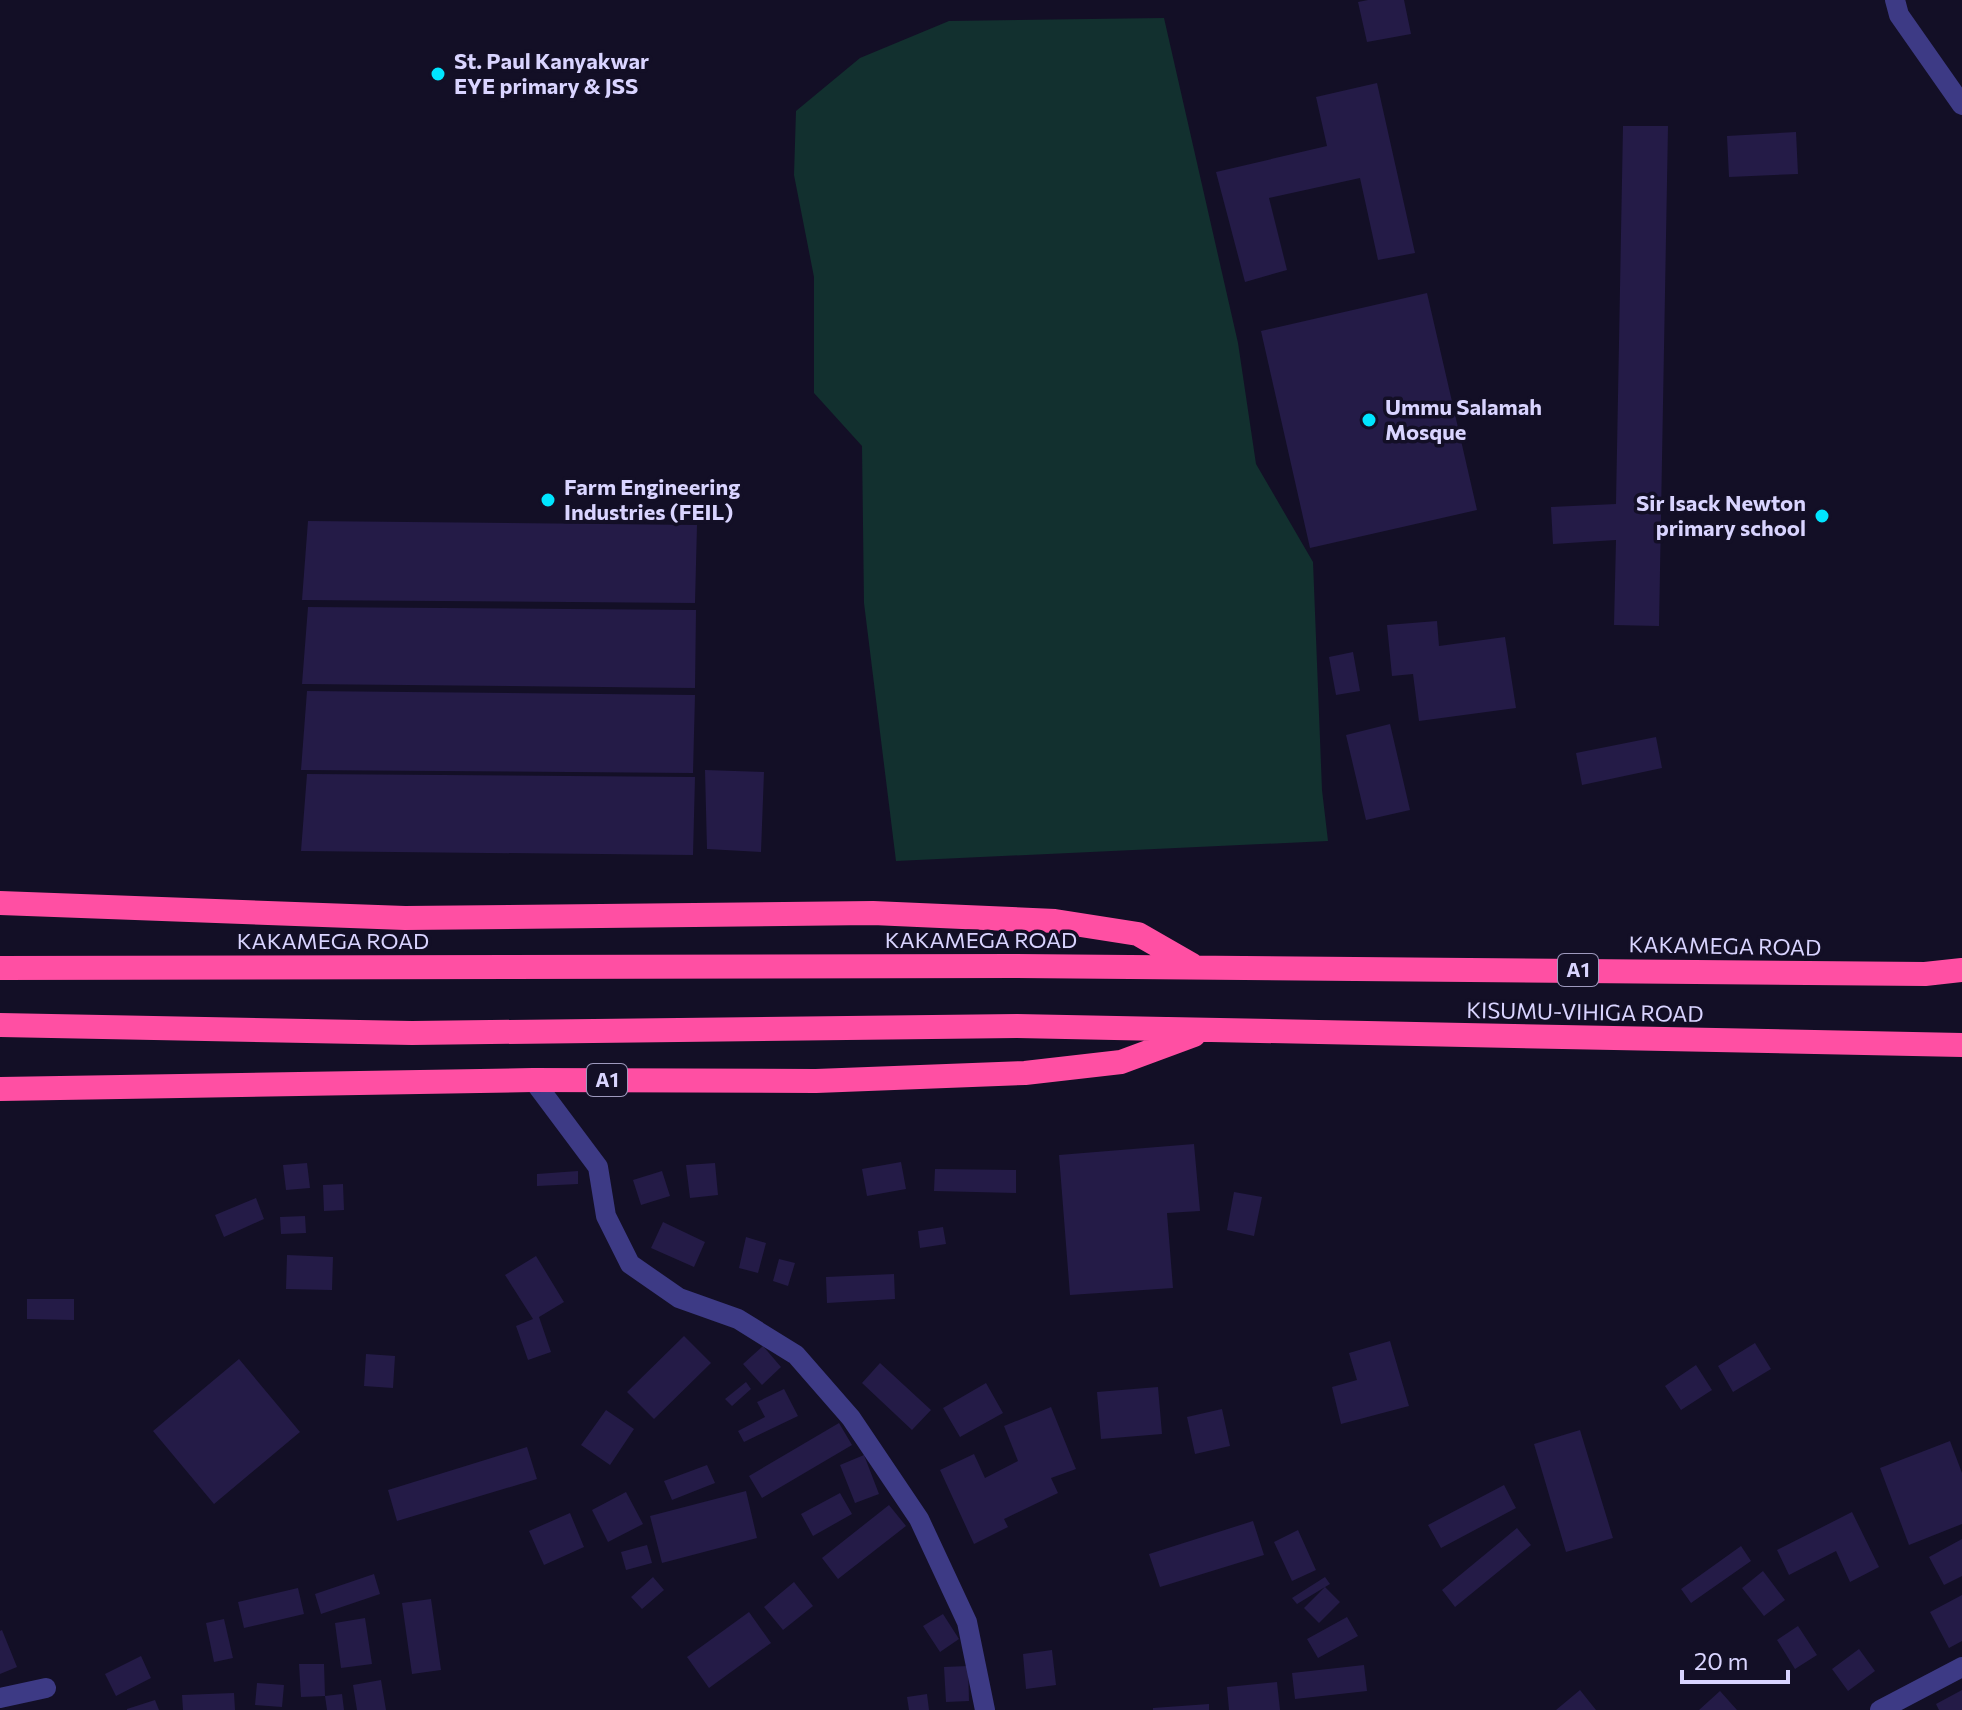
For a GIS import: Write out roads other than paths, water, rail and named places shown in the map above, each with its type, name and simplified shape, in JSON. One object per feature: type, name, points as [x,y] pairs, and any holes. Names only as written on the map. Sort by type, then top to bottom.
[{"type":"highway","name":"A1","points":[[0,903],[405,918],[873,913],[1055,921],[1138,934],[1194,967]]},
{"type":"highway","name":"KAKAMEGA ROAD","points":[[0,968],[1194,967],[1925,974],[1962,970]]},
{"type":"highway","name":"A1","points":[[0,1025],[412,1033],[1017,1026],[1207,1030]]},
{"type":"highway","name":"A1","points":[[0,1089],[533,1080],[816,1081],[1025,1073],[1121,1062],[1207,1030]]},
{"type":"highway","name":"KISUMU-VIHIGA ROAD","points":[[1207,1030],[1962,1045]]},
{"type":"street","points":[[1895,0],[1899,15],[1962,105]]},
{"type":"street","points":[[533,1080],[598,1167],[606,1216],[630,1264],[679,1298],[738,1319],[796,1355],[851,1418],[919,1519],[967,1622],[985,1710]]},
{"type":"street","points":[[1880,1710],[1962,1667]]},
{"type":"street","points":[[0,1698],[46,1688]]},
{"type":"place","name":"St. Paul Kanyakwar EYE primary & JSS","points":[[438,74]]},
{"type":"place","name":"Ummu Salamah Mosque","points":[[1369,420]]},
{"type":"place","name":"Farm Engineering Industries (FEIL)","points":[[548,500]]},
{"type":"place","name":"Sir Isack Newton primary school","points":[[1822,516]]}]
